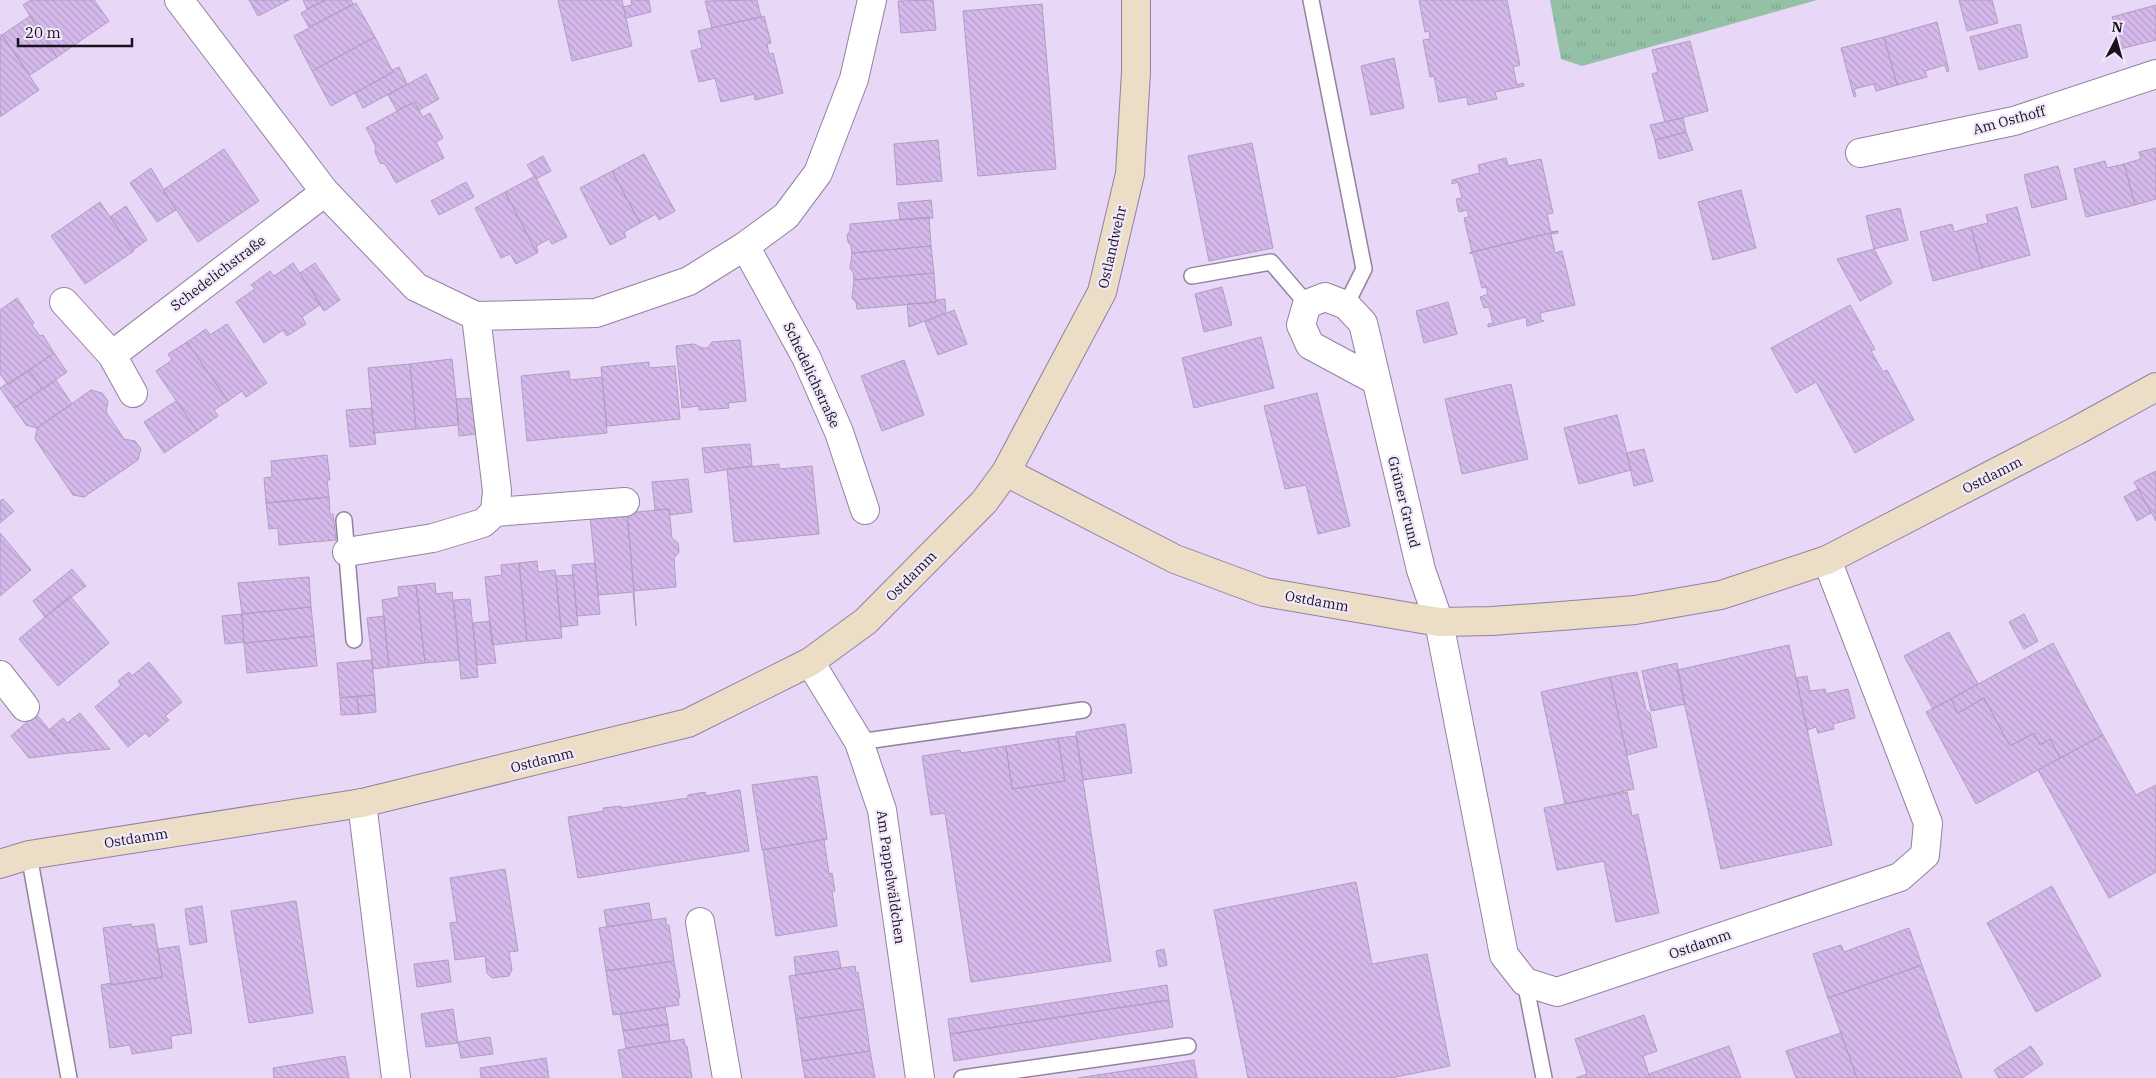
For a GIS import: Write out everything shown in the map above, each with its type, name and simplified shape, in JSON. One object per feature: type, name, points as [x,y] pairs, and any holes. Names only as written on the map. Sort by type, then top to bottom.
[{"type":"street","points":[[179,0],[325,192],[416,287],[476,316],[596,313],[689,281],[745,246],[786,216],[818,172],[854,79],[872,0]]},
{"type":"street","name":"Ostlandwehr","points":[[1006,472],[1102,292],[1130,174],[1136,72],[1136,0]]},
{"type":"street","name":"Am Osthoff","points":[[1860,153],[2014,121],[2156,74]]},
{"type":"street","name":"Schedelichstraße","points":[[112,355],[325,192]]},
{"type":"street","name":"Schedelichstraße","points":[[745,246],[806,357],[839,432],[865,510]]},
{"type":"street","points":[[1346,305],[1325,297],[1307,304],[1301,325],[1310,345],[1375,380]]},
{"type":"street","points":[[64,302],[112,355],[133,393]]},
{"type":"street","name":"Grüner Grund","points":[[1346,305],[1362,324],[1421,570],[1439,622]]},
{"type":"street","points":[[476,316],[497,491],[495,512]]},
{"type":"street","name":"Ostdamm","points":[[0,864],[30,856],[362,802],[688,724],[810,662],[866,621],[984,502],[1006,472],[1175,560],[1264,592],[1439,622],[1492,621],[1635,610],[1721,595],[1828,560],[2076,431],[2156,387]]},
{"type":"street","points":[[347,552],[433,538],[483,523],[495,512],[625,502]]},
{"type":"street","name":"Ostdamm","points":[[1525,982],[1557,992],[1900,877],[1925,855],[1928,823],[1828,560]]},
{"type":"street","points":[[1439,622],[1504,956],[1525,982]]},
{"type":"street","name":"Am Pappelwäldchen","points":[[810,662],[859,742],[882,810],[920,1078]]},
{"type":"street","points":[[0,675],[26,707]]},
{"type":"street","points":[[362,802],[396,1078]]},
{"type":"street","points":[[700,922],[727,1078]]},
{"type":"lane","points":[[1311,0],[1364,269],[1346,305]]},
{"type":"lane","points":[[1192,276],[1271,262],[1307,304]]},
{"type":"lane","points":[[344,520],[354,640]]},
{"type":"lane","points":[[859,742],[1083,710]]},
{"type":"lane","points":[[30,856],[69,1078]]},
{"type":"lane","points":[[1525,982],[1544,1078]]},
{"type":"lane","points":[[962,1078],[1188,1046]]},
{"type":"green space","points":[[1550,0],[1817,0],[1582,66],[1561,59]]},
{"type":"building","points":[[31,0],[94,0],[109,21],[57,57],[23,5]]},
{"type":"building","points":[[249,0],[289,0],[258,16]]},
{"type":"building","points":[[303,0],[325,0],[307,9]]},
{"type":"building","points":[[325,0],[351,0],[353,4],[309,27],[301,13]]},
{"type":"building","points":[[558,0],[622,0],[632,46],[572,61]]},
{"type":"building","points":[[631,0],[649,0],[651,12],[626,18],[623,7],[632,5]]},
{"type":"building","points":[[757,0],[761,17],[712,28],[705,1]]},
{"type":"building","points":[[933,0],[936,30],[901,33],[898,1]]},
{"type":"building","points":[[1419,0],[1507,0],[1520,65],[1513,67],[1517,85],[1523,83],[1524,86],[1495,92],[1497,99],[1468,105],[1467,97],[1439,102],[1434,76],[1430,77],[1423,40],[1430,39],[1429,31],[1425,32]]},
{"type":"building","points":[[1959,0],[1992,0],[1998,23],[1967,31]]},
{"type":"building","points":[[356,3],[375,37],[312,71],[294,36]]},
{"type":"building","points":[[1042,4],[1056,169],[978,176],[963,11]]},
{"type":"building","points":[[2156,5],[2156,40],[2120,49],[2112,17]]},
{"type":"building","points":[[30,16],[57,57],[30,75],[2,35]]},
{"type":"building","points":[[764,16],[771,43],[767,44],[769,54],[773,53],[783,93],[755,100],[754,94],[721,102],[715,78],[699,82],[691,51],[702,48],[698,31]]},
{"type":"building","points":[[1937,22],[1949,71],[1947,72],[1945,65],[1925,71],[1927,77],[1897,85],[1884,37]]},
{"type":"building","points":[[2020,24],[2028,57],[1979,70],[1970,37]]},
{"type":"building","points":[[0,35],[2,35],[39,90],[0,117]]},
{"type":"building","points":[[375,37],[393,72],[331,106],[312,71]]},
{"type":"building","points":[[1884,37],[1897,85],[1876,91],[1874,84],[1854,89],[1856,96],[1854,97],[1841,48]]},
{"type":"building","points":[[1690,41],[1708,111],[1665,122],[1652,74],[1658,72],[1652,50]]},
{"type":"building","points":[[1394,58],[1404,108],[1371,115],[1361,66]]},
{"type":"building","points":[[399,67],[407,84],[363,108],[355,93]]},
{"type":"building","points":[[426,74],[439,99],[419,110],[414,102],[397,111],[388,95]]},
{"type":"building","points":[[414,102],[423,117],[430,113],[443,138],[436,142],[444,158],[396,183],[385,164],[380,163],[375,152],[376,147],[366,128]]},
{"type":"building","points":[[1683,118],[1686,132],[1655,140],[1650,125]]},
{"type":"building","points":[[1686,132],[1693,150],[1659,159],[1655,140]]},
{"type":"building","points":[[938,140],[942,181],[897,185],[894,144]]},
{"type":"building","points":[[1252,143],[1273,248],[1209,261],[1188,156]]},
{"type":"building","points":[[2156,148],[2156,199],[2135,205],[2124,164],[2141,159],[2139,152]]},
{"type":"building","points":[[224,149],[259,201],[198,242],[163,190]]},
{"type":"building","points":[[644,154],[675,211],[659,220],[656,214],[640,223],[612,171]]},
{"type":"building","points":[[543,156],[551,171],[536,179],[527,165]]},
{"type":"building","points":[[1506,158],[1508,166],[1541,159],[1553,213],[1547,214],[1551,232],[1558,231],[1472,252],[1464,218],[1469,217],[1467,210],[1459,212],[1456,199],[1462,198],[1458,182],[1452,184],[1452,180],[1480,173],[1478,165]]},
{"type":"building","points":[[2105,161],[2107,168],[2124,164],[2135,205],[2086,217],[2074,169]]},
{"type":"building","points":[[2058,166],[2067,199],[2032,208],[2024,175]]},
{"type":"building","points":[[151,168],[176,210],[157,222],[130,183]]},
{"type":"building","points":[[612,171],[640,223],[624,232],[626,237],[610,245],[580,188]]},
{"type":"building","points":[[535,176],[567,237],[552,244],[549,239],[536,246],[537,253],[505,192]]},
{"type":"building","points":[[466,182],[474,197],[439,215],[431,201]]},
{"type":"building","points":[[1741,190],[1756,248],[1713,260],[1698,202]]},
{"type":"building","points":[[505,192],[537,253],[516,264],[510,254],[501,258],[475,208]]},
{"type":"building","points":[[931,200],[933,218],[900,220],[898,203]]},
{"type":"building","points":[[100,202],[134,251],[85,284],[51,236]]},
{"type":"building","points":[[126,206],[147,240],[133,250],[110,217]]},
{"type":"building","points":[[2017,207],[2030,255],[1982,268],[1971,227],[1988,223],[1986,215]]},
{"type":"building","points":[[1900,208],[1908,240],[1874,249],[1866,216]]},
{"type":"building","points":[[929,217],[931,246],[852,253],[847,235],[850,231],[850,224]]},
{"type":"building","points":[[1952,224],[1954,232],[1971,227],[1982,268],[1933,281],[1920,232]]},
{"type":"building","points":[[1558,231],[1558,233],[1551,234],[1555,253],[1562,251],[1575,305],[1540,313],[1541,320],[1544,321],[1527,326],[1526,317],[1488,327],[1488,324],[1493,323],[1489,307],[1484,308],[1480,297],[1488,294],[1486,287],[1482,288],[1473,254],[1469,253]]},
{"type":"building","points":[[931,246],[934,273],[854,280],[853,272],[850,269],[852,253]]},
{"type":"building","points":[[1874,249],[1892,283],[1860,301],[1837,259]]},
{"type":"building","points":[[293,263],[321,304],[302,317],[306,324],[287,336],[283,330],[264,343],[236,302],[255,289],[251,285],[270,271],[274,276]]},
{"type":"building","points":[[315,263],[340,300],[324,311],[300,273]]},
{"type":"building","points":[[934,273],[936,302],[857,309],[856,302],[852,298],[854,280]]},
{"type":"building","points":[[1222,287],[1232,325],[1204,332],[1195,294]]},
{"type":"building","points":[[17,298],[34,323],[32,325],[40,336],[43,335],[54,353],[8,385],[0,374],[0,310]]},
{"type":"building","points":[[945,299],[946,313],[909,327],[907,304],[936,302],[936,300]]},
{"type":"building","points":[[1448,302],[1457,334],[1424,343],[1416,311]]},
{"type":"building","points":[[1850,305],[1875,349],[1871,351],[1883,372],[1887,370],[1914,420],[1855,453],[1816,382],[1796,393],[1771,348]]},
{"type":"building","points":[[954,310],[967,344],[938,355],[925,322]]},
{"type":"building","points":[[227,324],[267,383],[246,397],[242,391],[228,401],[187,342],[206,329],[210,335]]},
{"type":"building","points":[[1261,337],[1274,388],[1194,408],[1182,358]]},
{"type":"building","points":[[740,340],[746,401],[728,403],[729,408],[699,410],[699,406],[682,408],[676,346],[694,344],[702,348],[708,348],[712,342]]},
{"type":"building","points":[[187,342],[228,401],[214,410],[218,416],[197,431],[156,371],[172,360],[168,354]]},
{"type":"building","points":[[54,353],[67,372],[42,389],[29,370]]},
{"type":"building","points":[[452,359],[459,425],[416,429],[410,364]]},
{"type":"building","points":[[904,360],[924,415],[882,431],[861,376]]},
{"type":"building","points":[[649,362],[649,368],[675,366],[680,419],[607,426],[601,367]]},
{"type":"building","points":[[410,364],[416,429],[374,433],[368,368]]},
{"type":"building","points":[[29,370],[42,389],[14,408],[0,388]]},
{"type":"building","points":[[569,371],[570,380],[602,377],[607,433],[527,441],[521,376]]},
{"type":"building","points":[[56,380],[72,404],[37,428],[26,425],[14,408]]},
{"type":"building","points":[[1511,384],[1528,459],[1462,474],[1445,399]]},
{"type":"building","points":[[91,390],[102,393],[108,401],[106,412],[124,439],[135,441],[141,449],[138,460],[84,497],[73,495],[35,439],[37,428]]},
{"type":"building","points":[[1317,393],[1350,526],[1318,534],[1306,485],[1285,489],[1264,406]]},
{"type":"building","points":[[473,398],[476,434],[459,436],[456,399]]},
{"type":"building","points":[[176,401],[197,431],[164,453],[144,422]]},
{"type":"building","points":[[371,408],[376,444],[350,447],[346,410]]},
{"type":"building","points":[[1617,415],[1631,470],[1579,484],[1564,428]]},
{"type":"building","points":[[750,444],[752,466],[705,473],[702,448]]},
{"type":"building","points":[[1644,449],[1653,481],[1634,486],[1627,453]]},
{"type":"building","points":[[327,455],[330,480],[327,480],[329,497],[266,503],[264,478],[272,477],[271,461]]},
{"type":"building","points":[[779,464],[779,469],[812,466],[819,534],[734,542],[727,469]]},
{"type":"building","points":[[2156,471],[2156,521],[2134,482]]},
{"type":"building","points":[[688,479],[692,512],[670,515],[669,509],[655,510],[652,482]]},
{"type":"building","points":[[2138,489],[2151,513],[2137,521],[2124,497]]},
{"type":"building","points":[[329,497],[330,514],[333,514],[336,540],[279,545],[278,528],[269,529],[266,503]]},
{"type":"building","points":[[3,499],[14,511],[0,523],[0,501]]},
{"type":"building","points":[[669,509],[672,538],[678,543],[679,552],[674,558],[676,587],[634,591],[627,513]]},
{"type":"building","points":[[627,513],[636,626],[633,592],[598,595],[590,516]]},
{"type":"building","points":[[0,533],[31,570],[0,596]]},
{"type":"building","points":[[537,561],[538,572],[555,570],[562,638],[527,641],[519,563]]},
{"type":"building","points":[[519,563],[527,641],[492,645],[485,577],[502,575],[501,565]]},
{"type":"building","points":[[595,563],[600,614],[577,616],[572,565]]},
{"type":"building","points":[[72,569],[86,586],[45,617],[33,601]]},
{"type":"building","points":[[573,575],[578,625],[561,627],[556,576]]},
{"type":"building","points":[[309,577],[311,607],[242,614],[238,583]]},
{"type":"building","points":[[435,583],[436,594],[452,592],[459,660],[425,663],[416,585]]},
{"type":"building","points":[[416,585],[425,663],[389,667],[382,600],[399,597],[398,587]]},
{"type":"building","points":[[70,596],[109,643],[58,686],[19,639]]},
{"type":"building","points":[[470,599],[478,677],[461,679],[454,600]]},
{"type":"building","points":[[311,607],[314,636],[244,643],[242,614]]},
{"type":"building","points":[[242,614],[244,642],[225,644],[222,616]]},
{"type":"building","points":[[2024,614],[2038,641],[2024,649],[2009,622]]},
{"type":"building","points":[[384,616],[389,667],[373,669],[367,618]]},
{"type":"building","points":[[490,621],[496,663],[477,665],[473,623]]},
{"type":"building","points":[[1949,632],[1978,684],[1933,709],[1904,656]]},
{"type":"building","points":[[314,636],[317,666],[247,673],[244,643]]},
{"type":"building","points":[[2053,643],[2103,735],[2060,758],[2050,739],[2040,745],[2034,733],[2010,746],[1984,698],[1958,713],[1951,699]]},
{"type":"building","points":[[1789,645],[1832,845],[1721,869],[1677,670]]},
{"type":"building","points":[[372,660],[375,695],[340,698],[337,663]]},
{"type":"building","points":[[149,662],[182,702],[165,716],[169,720],[149,737],[145,733],[128,747],[95,707],[121,685],[118,681],[129,672],[132,676]]},
{"type":"building","points":[[1677,663],[1685,704],[1651,711],[1642,671]]},
{"type":"building","points":[[1637,672],[1646,710],[1650,713],[1657,747],[1627,755],[1610,677]]},
{"type":"building","points":[[1807,676],[1810,691],[1825,689],[1826,694],[1848,689],[1855,718],[1833,724],[1834,729],[1818,733],[1816,727],[1807,730],[1796,678]]},
{"type":"building","points":[[1610,677],[1634,789],[1565,804],[1541,692]]},
{"type":"building","points":[[375,695],[376,712],[359,714],[357,696]]},
{"type":"building","points":[[357,696],[359,714],[341,715],[340,698]]},
{"type":"building","points":[[1984,698],[2010,746],[2034,733],[2040,745],[2050,739],[2060,758],[1976,804],[1926,712],[1951,699],[1958,713]]},
{"type":"building","points":[[80,713],[110,749],[70,753],[50,729],[63,718],[67,723]]},
{"type":"building","points":[[36,714],[69,753],[29,758],[11,736]]},
{"type":"building","points":[[1125,724],[1132,773],[1083,780],[1076,732]]},
{"type":"building","points":[[2103,735],[2136,795],[2156,785],[2156,872],[2109,898],[2038,770]]},
{"type":"building","points":[[1076,736],[1111,961],[971,982],[945,813],[931,815],[922,756],[960,750],[961,753],[1006,746],[1012,789],[1065,781],[1058,738]]},
{"type":"building","points":[[1058,738],[1065,781],[1012,789],[1006,746]]},
{"type":"building","points":[[817,776],[827,839],[762,850],[752,785]]},
{"type":"building","points":[[740,790],[749,851],[578,878],[568,817],[604,811],[603,808],[621,806],[621,808],[688,798],[688,795],[705,792],[706,796]]},
{"type":"building","points":[[1627,792],[1632,816],[1638,814],[1659,913],[1616,922],[1604,861],[1557,870],[1544,808]]},
{"type":"building","points":[[827,839],[824,841],[829,874],[832,873],[835,891],[832,891],[837,926],[776,936],[763,850]]},
{"type":"building","points":[[505,869],[518,951],[509,952],[512,969],[509,976],[492,978],[487,973],[485,956],[455,960],[450,923],[457,922],[450,878]]},
{"type":"building","points":[[1356,882],[1372,964],[1427,954],[1450,1066],[1391,1078],[1248,1078],[1214,910]]},
{"type":"building","points":[[2052,886],[2101,976],[2036,1012],[1987,923]]},
{"type":"building","points":[[296,901],[313,1013],[249,1023],[231,911]]},
{"type":"building","points":[[649,903],[652,920],[607,927],[604,910]]},
{"type":"building","points":[[202,906],[207,942],[190,945],[185,909]]},
{"type":"building","points":[[666,918],[666,925],[669,925],[674,961],[606,971],[599,928]]},
{"type":"building","points":[[131,924],[131,927],[154,924],[162,977],[111,985],[103,928]]},
{"type":"building","points":[[1909,928],[1922,965],[1828,998],[1813,954],[1841,945],[1844,952]]},
{"type":"building","points":[[179,946],[192,1033],[171,1036],[172,1048],[132,1054],[130,1045],[110,1048],[101,985],[162,977],[158,949]]},
{"type":"building","points":[[1164,949],[1167,965],[1159,967],[1156,951]]},
{"type":"building","points":[[838,951],[841,968],[796,975],[794,957]]},
{"type":"building","points":[[448,960],[451,982],[417,987],[414,964]]},
{"type":"building","points":[[674,961],[680,997],[678,998],[679,1005],[613,1015],[606,971]]},
{"type":"building","points":[[1922,965],[1962,1078],[1857,1078],[1828,998]]},
{"type":"building","points":[[855,966],[856,973],[858,972],[864,1009],[796,1019],[789,976]]},
{"type":"building","points":[[1167,985],[1169,1000],[950,1034],[948,1019]]},
{"type":"building","points":[[1169,1000],[1173,1027],[954,1061],[950,1034]]},
{"type":"building","points":[[665,1007],[668,1024],[623,1031],[620,1014]]},
{"type":"building","points":[[453,1009],[458,1043],[426,1047],[421,1014]]},
{"type":"building","points":[[864,1009],[870,1051],[802,1061],[796,1019]]},
{"type":"building","points":[[1644,1015],[1657,1051],[1643,1056],[1650,1078],[1576,1078],[1587,1074],[1575,1039]]},
{"type":"building","points":[[668,1024],[670,1041],[626,1048],[623,1031]]},
{"type":"building","points":[[1841,1033],[1857,1078],[1796,1078],[1786,1051]]},
{"type":"building","points":[[490,1037],[493,1054],[461,1058],[458,1042]]},
{"type":"building","points":[[684,1039],[685,1046],[687,1046],[692,1078],[623,1078],[618,1050]]},
{"type":"building","points":[[1729,1046],[1741,1078],[1650,1078],[1649,1074]]},
{"type":"building","points":[[2031,1046],[2043,1064],[2022,1078],[1999,1078],[1994,1070]]},
{"type":"building","points":[[870,1051],[875,1078],[805,1078],[802,1061]]},
{"type":"building","points":[[345,1056],[349,1078],[274,1078],[273,1068]]},
{"type":"building","points":[[546,1058],[549,1078],[481,1078],[480,1068]]},
{"type":"building","points":[[1194,1060],[1197,1078],[1078,1078]]}]
